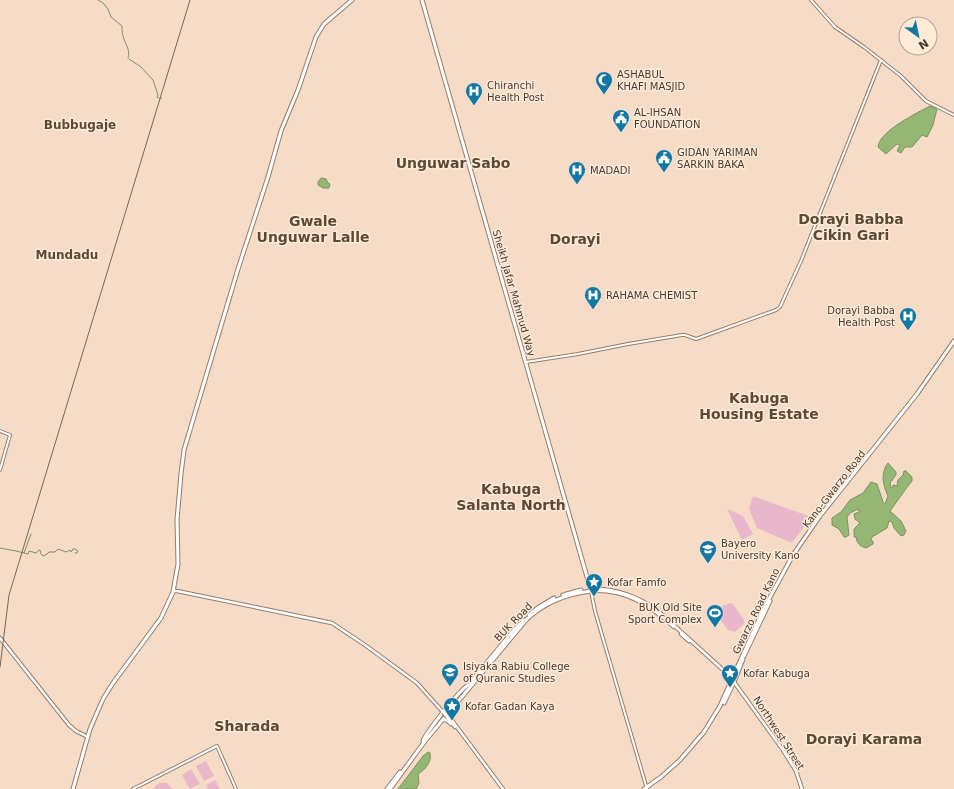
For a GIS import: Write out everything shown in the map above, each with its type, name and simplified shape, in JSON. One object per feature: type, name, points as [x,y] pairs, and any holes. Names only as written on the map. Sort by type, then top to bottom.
[{"type":"main road","points":[[72,789],[88,737],[98,710],[107,692],[159,620],[166,609],[173,590],[178,560],[177,520],[184,450],[239,266],[279,135],[296,94],[316,37],[324,24],[350,0]]},
{"type":"main road","name":"Sheikh Jafar Mahmud Way","points":[[422,1],[590,590]]},
{"type":"main road","name":"Sheikh Jafar Mahmud Way","points":[[422,1],[590,590]]},
{"type":"main road","points":[[947,352],[954,340]]},
{"type":"main road","name":"Kano-Gwarzo Road","points":[[646,789],[673,769],[697,745],[713,722],[724,703],[742,659],[784,572],[811,530],[894,426],[954,344]]},
{"type":"main road","points":[[173,590],[338,624],[418,682],[448,715],[502,789]]},
{"type":"main road","name":"BUK Road","points":[[388,789],[424,741],[518,629],[534,613],[560,598],[590,590],[618,591],[643,601],[657,610],[731,678],[734,683]]},
{"type":"main road","points":[[0,638],[68,725],[75,731],[88,737]]},
{"type":"main road","name":"BUK Road","points":[[690,641],[728,674]]},
{"type":"main road","points":[[719,706],[738,661],[742,659]]},
{"type":"main road","points":[[724,703],[734,683],[742,659]]},
{"type":"main road","name":"Gwarzo Road Kano","points":[[646,789],[680,760],[705,730],[719,706],[742,659]]},
{"type":"main road","points":[[728,674],[731,678]]},
{"type":"main road","name":"Northwest Street","points":[[734,683],[786,755],[800,780],[802,789]]},
{"type":"main road","points":[[424,741],[425,736],[443,711],[470,685]]},
{"type":"main road","points":[[424,741],[444,720],[470,685]]},
{"type":"main road","points":[[444,720],[453,723]]},
{"type":"street","points":[[811,0],[835,27],[864,47],[902,77],[926,101],[954,115]]},
{"type":"street","points":[[526,362],[685,335],[696,339],[776,310],[780,307],[795,277],[880,60]]},
{"type":"street","points":[[0,431],[10,435],[0,470]]},
{"type":"street","points":[[590,590],[646,789]]},
{"type":"street","points":[[133,789],[217,747],[235,789]]},
{"type":"shaded area","points":[[930,106],[937,109],[933,125],[927,137],[922,135],[912,147],[905,147],[901,153],[897,151],[900,145],[897,144],[886,154],[878,147],[880,141],[892,129],[909,117]]},
{"type":"shaded area","points":[[321,178],[326,179],[330,184],[329,188],[323,188],[318,185]]},
{"type":"shaded area","points":[[888,463],[896,472],[896,475],[890,483],[891,488],[893,485],[897,486],[898,480],[903,475],[904,471],[912,477],[912,481],[890,511],[901,521],[906,531],[904,535],[901,536],[894,528],[892,522],[889,521],[887,528],[872,537],[871,539],[873,544],[866,548],[860,545],[856,537],[854,537],[854,529],[860,523],[855,519],[854,514],[859,512],[858,509],[850,513],[847,517],[849,535],[846,537],[844,537],[839,529],[832,525],[832,518],[841,512],[850,500],[863,493],[871,482],[877,484],[885,504],[888,496],[883,475],[885,467]]},
{"type":"shaded area","points":[[753,496],[811,517],[792,543],[757,528],[749,509]]},
{"type":"shaded area","points":[[727,509],[743,516],[753,534],[742,540]]},
{"type":"shaded area","points":[[730,603],[733,604],[744,620],[744,624],[735,632],[728,630],[717,615],[720,607]]},
{"type":"shaded area","points":[[428,752],[430,753],[430,760],[425,768],[418,774],[419,783],[416,789],[398,789],[423,756]]},
{"type":"shaded area","points":[[206,761],[214,776],[204,781],[196,766]]},
{"type":"shaded area","points":[[191,769],[200,784],[190,789],[182,775]]},
{"type":"shaded area","points":[[215,780],[220,789],[208,789],[206,785]]},
{"type":"shaded area","points":[[159,783],[167,783],[173,789],[152,789]]},
{"type":"waterway","points":[[98,0],[108,9],[111,17],[122,26],[129,55],[128,58]]},
{"type":"waterway","points":[[129,59],[141,67],[153,80],[158,95],[157,97],[159,98]]},
{"type":"waterway","points":[[24,553],[31,534]]},
{"type":"waterway","points":[[0,548],[28,554],[29,551],[36,553],[40,550],[43,556],[49,552],[55,552],[58,549],[66,552],[70,550],[71,552],[75,549],[78,551],[75,553]]},
{"type":"railway","points":[[0,667],[9,595],[190,0]]},
{"type":"place","name":"ASHABUL KHAFI MASJID","points":[[604,95]]},
{"type":"place","name":"Chiranchi Health Post","points":[[474,106]]},
{"type":"place","name":"AL-IHSAN FOUNDATION","points":[[621,133]]},
{"type":"place","name":"GIDAN YARIMAN SARKIN BAKA","points":[[664,173]]},
{"type":"place","name":"MADADI","points":[[577,185]]},
{"type":"place","name":"RAHAMA CHEMIST","points":[[593,310]]},
{"type":"place","name":"Dorayi Babba Health Post","points":[[908,331]]},
{"type":"place","name":"Bayero University Kano","points":[[708,564]]},
{"type":"place","name":"Kofar Famfo","points":[[594,597]]},
{"type":"place","name":"BUK Old Site Sport Complex","points":[[715,628]]},
{"type":"place","name":"Isiyaka Rabiu College of Quranic Studies","points":[[450,687]]},
{"type":"place","name":"Kofar Kabuga","points":[[730,688]]},
{"type":"place","name":"Kofar Gadan Kaya","points":[[452,721]]},
{"type":"district","name":"Bubbugaje","points":[[80,125]]},
{"type":"district","name":"Unguwar Sabo","points":[[453,163]]},
{"type":"district","name":"Dorayi Babba Cikin Gari","points":[[851,228]]},
{"type":"district","name":"Gwale Unguwar Lalle","points":[[313,230]]},
{"type":"district","name":"Dorayi","points":[[575,239]]},
{"type":"district","name":"Mundadu","points":[[67,255]]},
{"type":"district","name":"Kabuga Housing Estate","points":[[759,406]]},
{"type":"district","name":"Kabuga Salanta North","points":[[511,498]]},
{"type":"district","name":"Sharada","points":[[247,726]]},
{"type":"district","name":"Dorayi Karama","points":[[864,739]]}]
